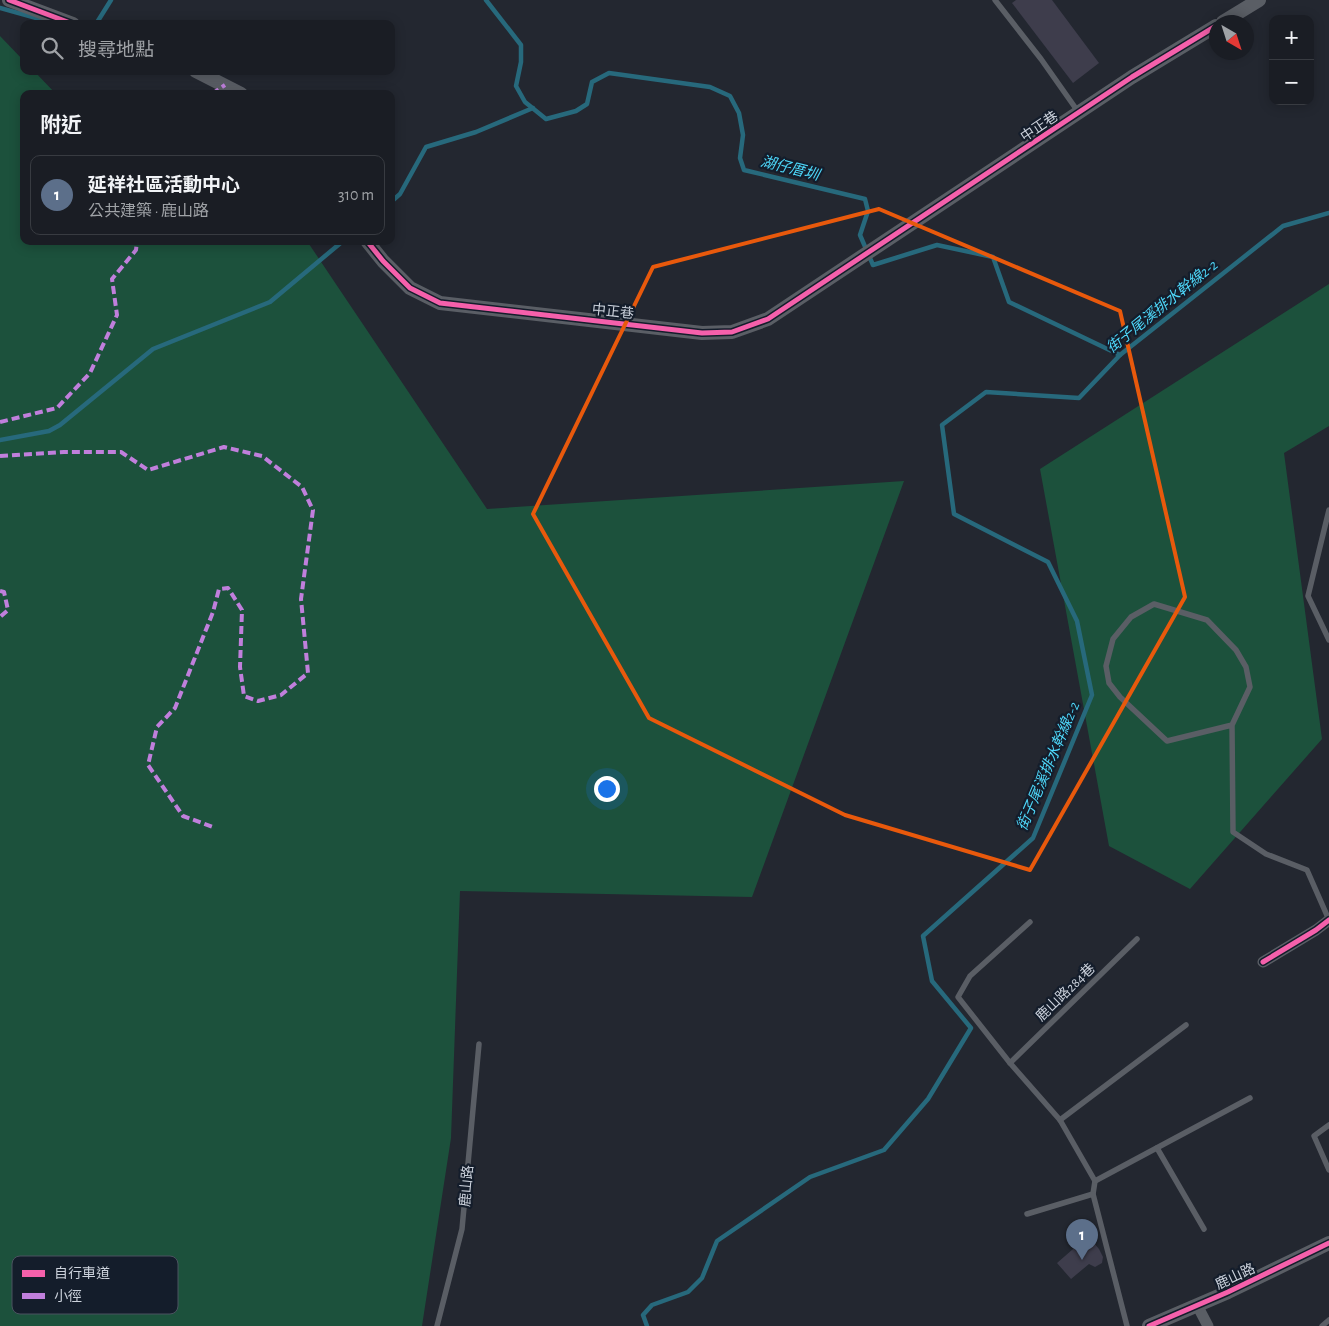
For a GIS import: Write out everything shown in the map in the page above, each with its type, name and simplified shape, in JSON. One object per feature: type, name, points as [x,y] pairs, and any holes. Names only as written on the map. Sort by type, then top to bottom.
[{"type":"street","points":[[9,0],[62,20]]},
{"type":"street","points":[[1235,15],[1260,0]]},
{"type":"street","name":"中正巷","points":[[370,245],[410,288],[440,303],[702,333],[732,332],[768,319],[1132,77],[1209,30]]},
{"type":"street","points":[[204,75],[233,90]]},
{"type":"street","points":[[1262,962],[1329,921]]},
{"type":"street","name":"鹿山路","points":[[1149,1326],[1228,1292],[1328,1245]]},
{"type":"street","points":[[1197,1305],[1208,1326]]},
{"type":"lane","points":[[995,0],[1041,59],[1079,113]]},
{"type":"lane","points":[[1329,510],[1308,596],[1329,640]]},
{"type":"lane","points":[[1232,725],[1167,741],[1120,697],[1109,683],[1106,666],[1113,639],[1131,617],[1154,604],[1182,612],[1207,620],[1236,650],[1246,667],[1250,687],[1232,725],[1233,832],[1266,854],[1307,870],[1329,921]]},
{"type":"lane","points":[[1030,922],[970,976],[958,997],[1010,1063],[1060,1120],[1095,1181],[1093,1194],[1127,1326]]},
{"type":"lane","name":"鹿山路284巷","points":[[1010,1063],[1137,939]]},
{"type":"lane","points":[[1060,1120],[1186,1025]]},
{"type":"lane","name":"鹿山路","points":[[437,1326],[462,1229],[478,1044]]},
{"type":"lane","points":[[1095,1181],[1250,1098]]},
{"type":"lane","points":[[1329,1125],[1314,1136],[1329,1170]]},
{"type":"lane","points":[[1157,1148],[1204,1229]]},
{"type":"lane","points":[[1027,1214],[1093,1194]]},
{"type":"lane","points":[[1322,1326],[1329,1320]]},
{"type":"highlighted area","points":[[879,209],[1120,311],[1185,597],[1030,870],[845,815],[649,718],[533,514],[653,267]]},
{"type":"green space","points":[[0,36],[20,57],[20,75],[38,75],[52,90],[20,90],[20,245],[310,245],[487,509],[904,481],[752,897],[460,891],[451,1138],[422,1326],[0,1326]]},
{"type":"green space","points":[[1329,284],[1329,426],[1284,453],[1322,739],[1190,889],[1109,846],[1040,469]]},
{"type":"building","points":[[1016,0],[1052,0],[1099,63],[1073,83],[1012,3]]},
{"type":"building","points":[[1088,1236],[1099,1249],[1103,1257],[1102,1263],[1095,1267],[1089,1264],[1071,1279],[1057,1263]]},
{"type":"waterway","name":"湖仔厝圳","points":[[98,20],[111,0]]},
{"type":"waterway","name":"湖仔厝圳","points":[[486,0],[521,45],[521,62],[516,86],[525,102],[546,119],[576,111],[587,104],[592,82],[609,73],[710,87],[730,96],[739,113],[743,135],[740,158],[744,170],[865,199],[868,211],[860,235],[873,265],[937,245],[993,257],[1009,302],[1120,355]]},
{"type":"waterway","name":"湖仔厝圳","points":[[0,8],[43,20]]},
{"type":"waterway","points":[[395,198],[400,194],[426,147],[476,132],[533,108]]},
{"type":"waterway","name":"街子尾溪排水幹線2-2","points":[[647,1326],[643,1315],[652,1305],[688,1292],[702,1278],[717,1241],[810,1177],[884,1150],[928,1099],[971,1028],[932,981],[923,936],[1033,838],[1092,695],[1077,621],[1048,562],[954,514],[942,425],[986,392],[1079,398],[1120,355],[1283,226],[1329,213]]},
{"type":"waterway","points":[[0,440],[49,431],[60,425],[153,349],[270,302],[338,245]]},
{"type":"marked path","points":[[218,90],[225,85]]},
{"type":"marked path","points":[[0,422],[57,408],[90,373],[117,315],[112,279],[136,250],[137,245]]},
{"type":"marked path","points":[[0,456],[64,452],[121,452],[148,470],[224,447],[262,456],[302,487],[313,510],[301,599],[308,673],[281,695],[258,701],[244,696],[240,667],[242,610],[228,588],[219,589],[213,612],[175,708],[157,727],[148,765],[183,816],[213,827]]},
{"type":"marked path","points":[[0,591],[4,592],[8,610],[0,617]]},
{"type":"cycle path","points":[[9,0],[62,20]]},
{"type":"cycle path","points":[[370,245],[410,288],[440,303],[702,333],[732,332],[768,319],[1132,77],[1209,30]]},
{"type":"cycle path","points":[[1263,962],[1329,920]]},
{"type":"cycle path","points":[[1149,1326],[1228,1292],[1329,1243]]},
{"type":"place","name":"延祥社區活動中心","points":[[1082,1260]]}]
